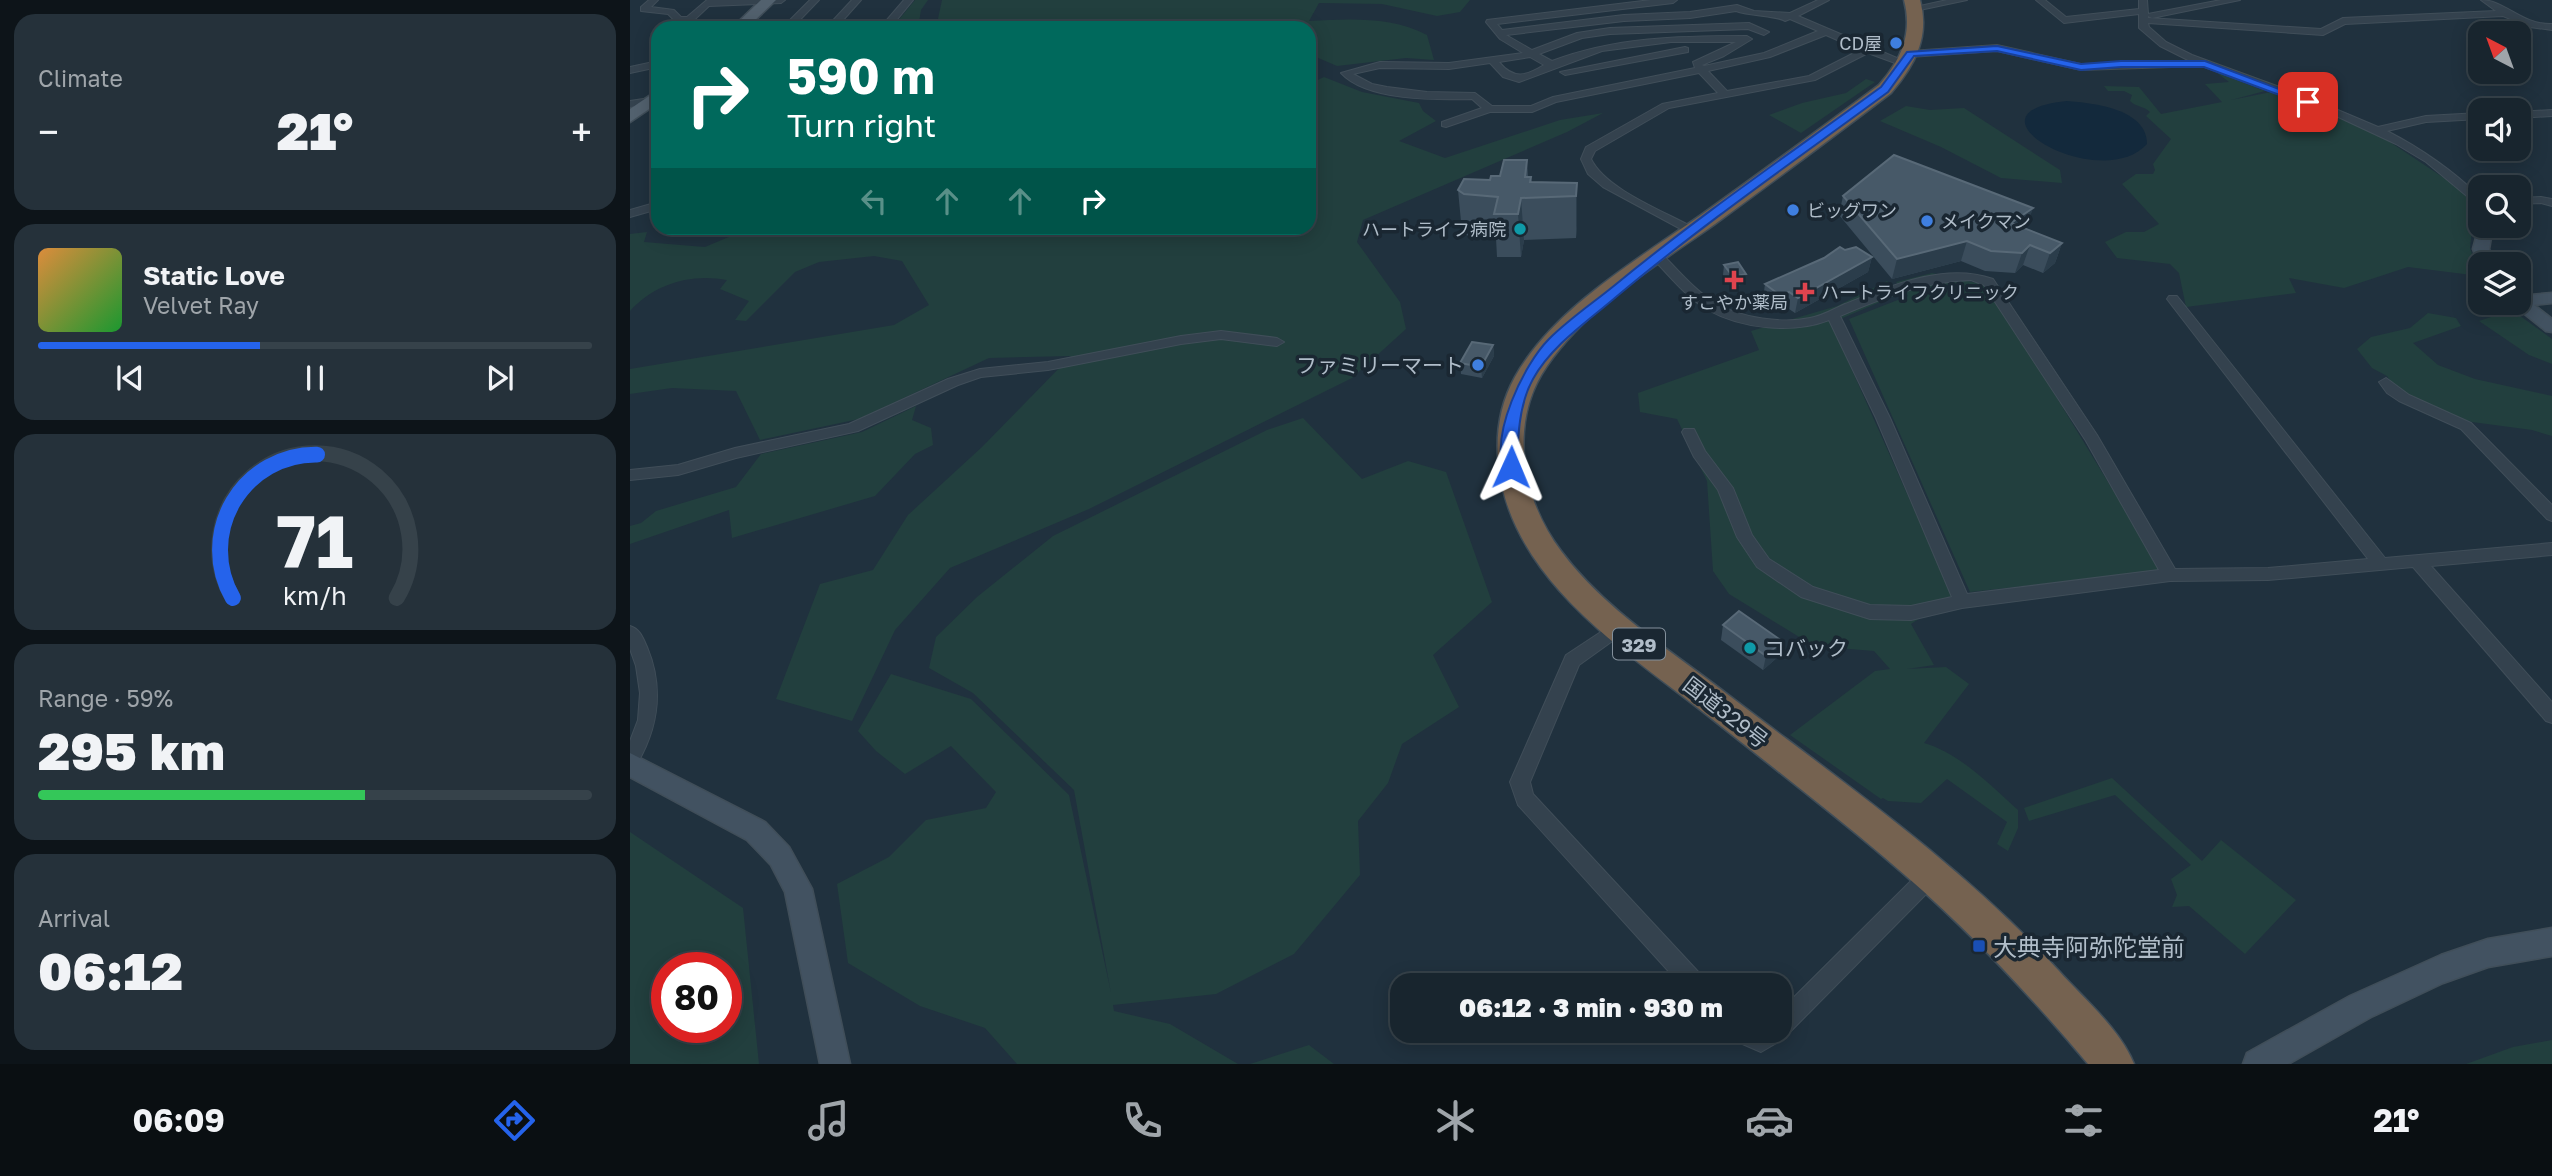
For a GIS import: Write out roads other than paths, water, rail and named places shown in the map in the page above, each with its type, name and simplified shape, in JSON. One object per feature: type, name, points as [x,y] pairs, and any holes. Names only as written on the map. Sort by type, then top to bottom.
[{"type":"highway","points":[[1908,59],[1915,34],[1913,4]]},
{"type":"highway","name":"国道329号","points":[[1908,59],[1875,97],[1657,256],[1569,328],[1539,359],[1520,393],[1510,443],[1516,492],[1532,531],[1550,559],[1573,586],[1619,627],[1894,842],[1995,933],[2114,1064]]},
{"type":"main road","points":[[746,21],[769,0]]},
{"type":"main road","points":[[630,117],[651,100]]},
{"type":"street","points":[[654,0],[640,8],[671,12],[681,21]]},
{"type":"street","points":[[691,21],[709,2],[781,0]]},
{"type":"street","points":[[794,21],[815,0]]},
{"type":"street","points":[[838,21],[857,0]]},
{"type":"street","points":[[891,21],[909,0]]},
{"type":"street","points":[[1585,94],[1565,72],[1499,33],[1490,22],[1673,0]]},
{"type":"street","points":[[1691,0],[1706,13]]},
{"type":"street","points":[[1699,67],[1790,15],[1825,0]]},
{"type":"street","points":[[1913,4],[1963,0]]},
{"type":"street","points":[[2040,0],[2064,20],[2236,0]]},
{"type":"street","points":[[2485,0],[2523,23],[2540,28],[2552,27]]},
{"type":"street","points":[[1499,33],[1737,8],[1753,14],[1790,15],[1867,50],[1908,59],[1997,48],[2081,67],[2205,64]]},
{"type":"street","points":[[1590,10],[1619,43],[1622,61],[1636,84]]},
{"type":"street","points":[[2143,12],[2323,32],[2343,21],[2505,13]]},
{"type":"street","points":[[2143,12],[2144,28],[2153,37],[2205,64],[2379,130],[2453,179],[2468,193]]},
{"type":"street","points":[[1665,15],[1685,50],[1725,95]]},
{"type":"street","points":[[1489,108],[1475,96],[1424,97],[1350,78],[1346,73],[1380,65],[1449,65],[1531,54],[1580,35],[1610,31],[1749,26],[1764,32]]},
{"type":"street","points":[[1446,124],[1489,108],[1532,109],[1553,100],[1636,84],[1699,67],[1767,55],[1825,32]]},
{"type":"street","points":[[1492,60],[1504,74],[1517,79],[1528,78],[1551,65],[1591,50],[1619,43],[1679,39],[1747,39]]},
{"type":"street","points":[[1565,72],[1685,50]]},
{"type":"street","points":[[1692,231],[1607,185],[1592,172],[1586,159],[1590,149],[1666,106],[1812,78],[1867,50]]},
{"type":"street","points":[[631,76],[651,67]]},
{"type":"street","points":[[630,104],[651,99]]},
{"type":"street","points":[[2531,114],[2552,113]]},
{"type":"street","points":[[2379,130],[2426,119],[2468,117]]},
{"type":"street","points":[[2531,200],[2552,203]]},
{"type":"street","points":[[630,214],[651,207]]},
{"type":"street","points":[[1657,256],[1694,293],[1713,307],[1741,318],[1797,324],[1833,315],[1902,286],[1960,276],[1972,276],[1989,282],[2092,439],[2171,575]]},
{"type":"street","points":[[2531,300],[2552,298]]},
{"type":"street","points":[[2173,299],[2380,563]]},
{"type":"street","points":[[2531,311],[2552,327]]},
{"type":"street","points":[[1833,315],[1883,418],[1962,601]]},
{"type":"street","points":[[630,475],[678,470],[736,453],[853,428],[953,382],[980,373],[1048,366],[1167,342],[1222,335],[1276,342]]},
{"type":"street","points":[[2386,382],[2404,398],[2466,426],[2552,514]]},
{"type":"street","points":[[1689,432],[1699,453],[1725,488],[1745,537],[1763,563],[1807,592],[1870,611],[1911,613],[1962,601],[2171,575],[2268,574],[2552,550]]},
{"type":"street","points":[[2416,560],[2552,715]]},
{"type":"street","points":[[1619,627],[1572,660],[1520,782],[1525,799],[1684,973]]},
{"type":"street","points":[[630,633],[651,682],[648,721],[641,741],[630,758]]},
{"type":"street","points":[[630,764],[756,831],[780,856],[798,889],[835,1064]]},
{"type":"street","points":[[1792,1014],[1931,875]]},
{"type":"street","points":[[2258,1064],[2385,994],[2433,972],[2471,957],[2552,942]]},
{"type":"water","points":[[2067,101],[2104,106],[2129,116],[2145,132],[2147,144],[2126,157],[2099,160],[2071,156],[2047,146],[2030,133],[2025,120],[2036,108]]},
{"type":"place","name":"CD屋","points":[[1896,43]]},
{"type":"place","name":"ビッグワン","points":[[1793,210]]},
{"type":"place","name":"メイクマン","points":[[1927,221]]},
{"type":"place","name":"ハートライフ病院","points":[[1520,229]]},
{"type":"place","name":"すこやか薬局","points":[[1734,280]]},
{"type":"place","name":"ハートライフクリニック","points":[[1805,292]]},
{"type":"place","name":"ファミリーマート","points":[[1478,365]]},
{"type":"place","name":"コバック","points":[[1750,648]]},
{"type":"place","name":"大典寺阿弥陀堂前","points":[[1979,946]]}]
